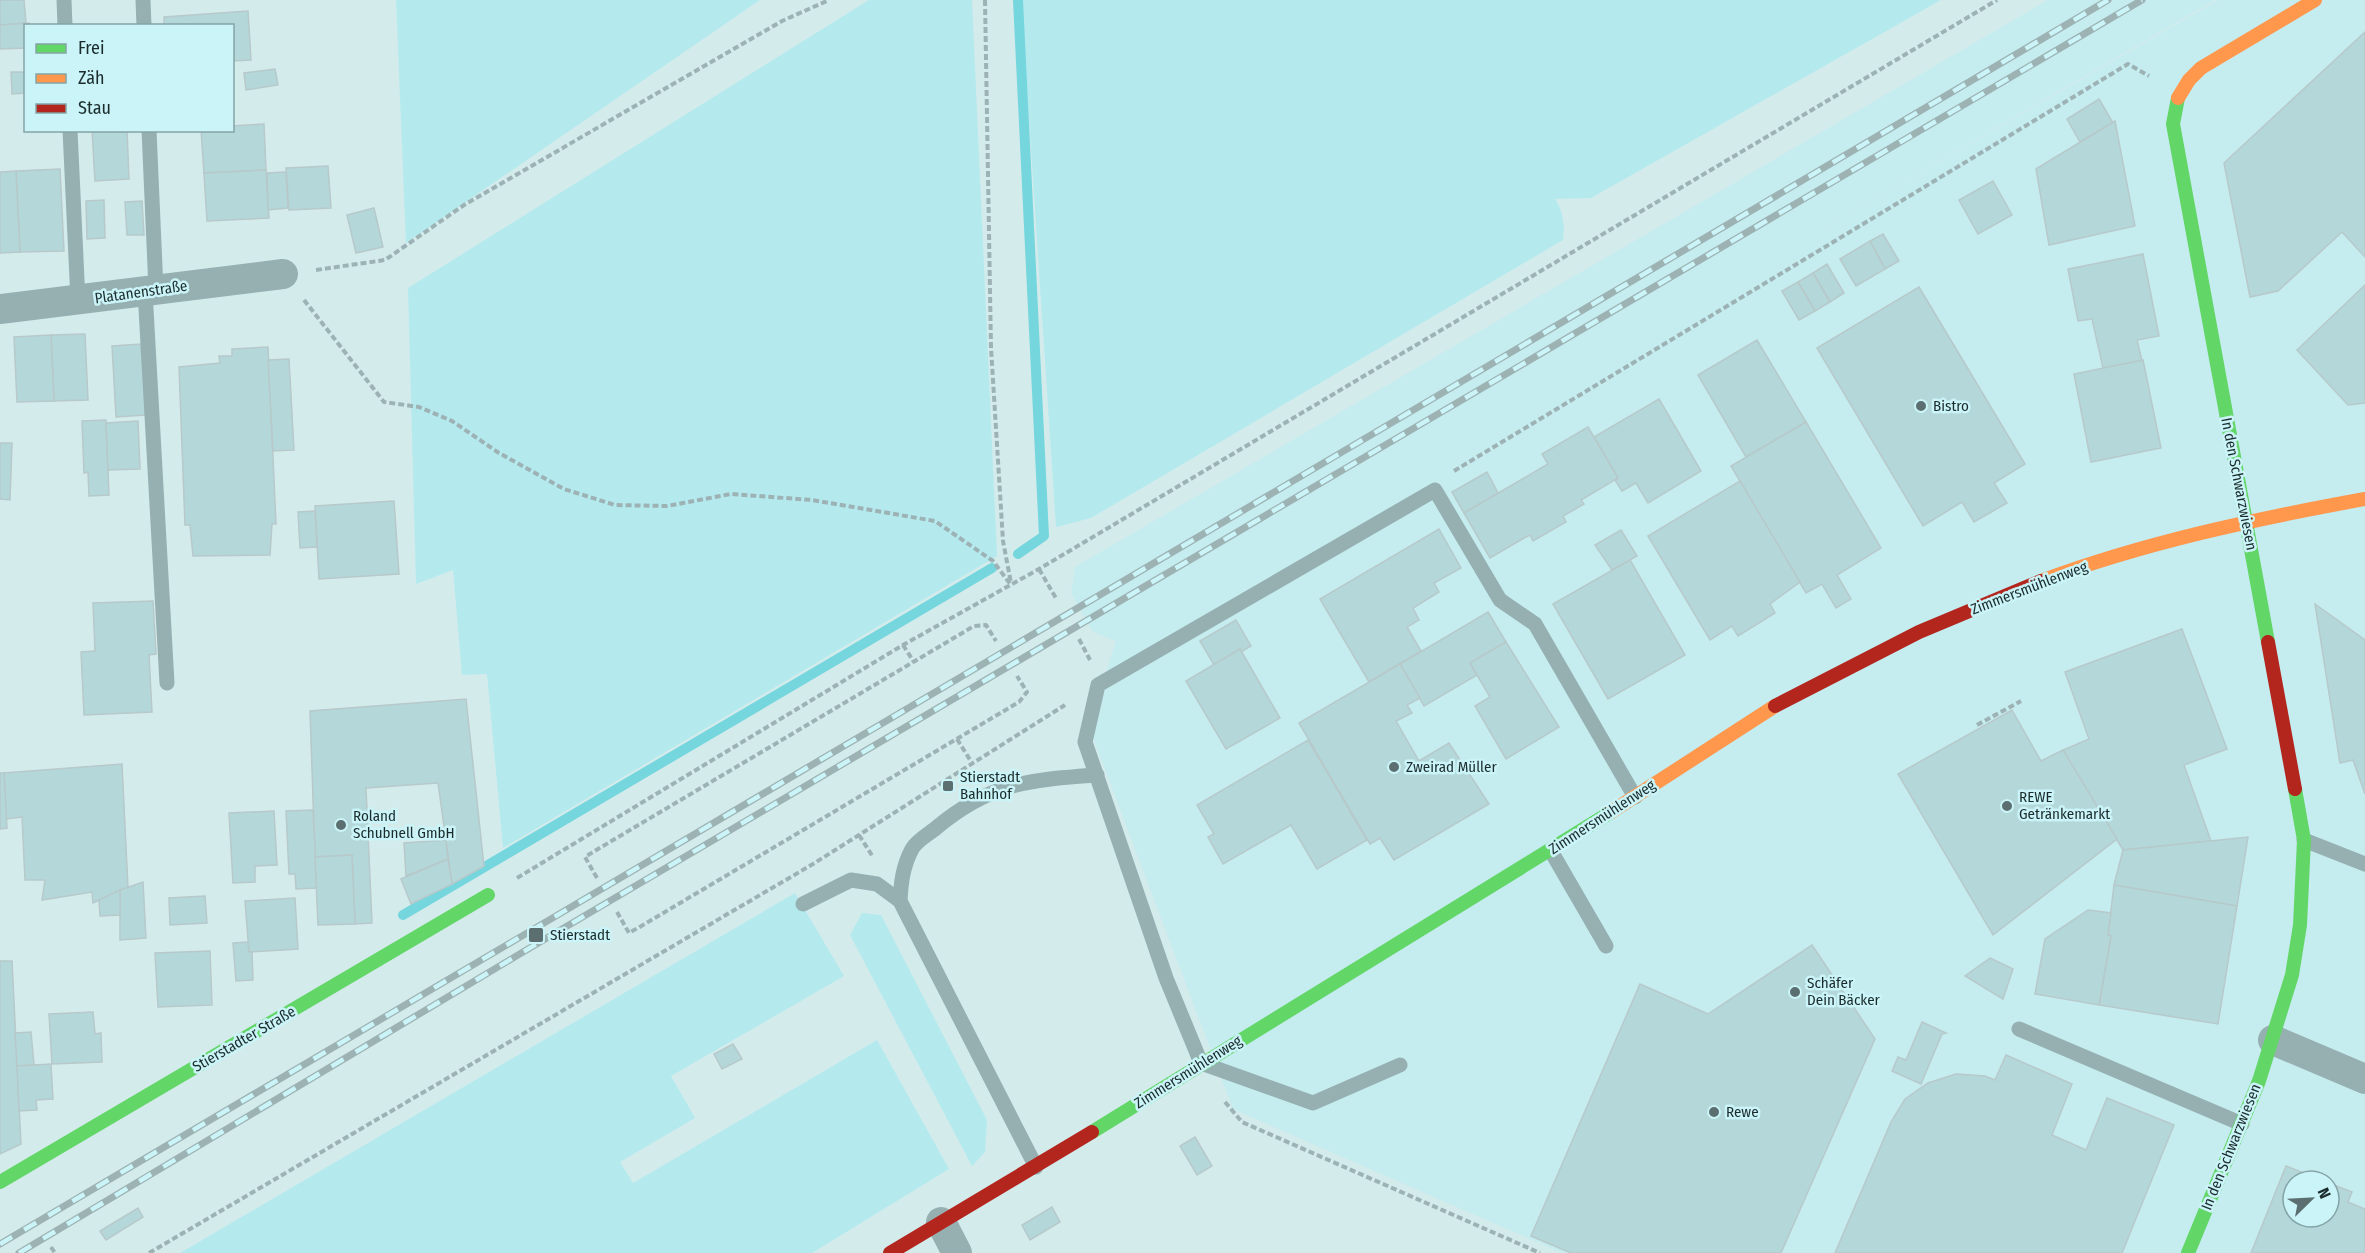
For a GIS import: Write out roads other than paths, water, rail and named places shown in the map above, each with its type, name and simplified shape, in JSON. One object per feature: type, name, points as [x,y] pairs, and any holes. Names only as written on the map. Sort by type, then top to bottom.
[{"type":"street","name":"In den Schwarzwiesen","points":[[2188,1253],[2242,1124],[2273,1040],[2292,975],[2302,915],[2304,840],[2173,124],[2178,93],[2186,80],[2201,68],[2315,0]]},
{"type":"street","name":"Platanenstraße","points":[[0,309],[283,274]]},
{"type":"street","name":"Zimmersmühlenweg","points":[[890,1253],[1036,1167],[1201,1063],[1551,850],[1781,702],[1920,632],[2043,580],[2118,555],[2246,521],[2365,499]]},
{"type":"street","name":"Stierstadter Straße","points":[[0,1182],[488,895]]},
{"type":"street","points":[[2273,1040],[2365,1079]]},
{"type":"street","points":[[941,1222],[957,1253]]},
{"type":"lane","points":[[64,0],[65,24]]},
{"type":"lane","points":[[143,0],[144,24]]},
{"type":"lane","points":[[70,132],[78,301]]},
{"type":"lane","points":[[149,132],[150,291],[167,683]]},
{"type":"lane","points":[[1400,1065],[1313,1103],[1201,1063],[1166,978],[1085,742],[1098,685],[1435,490],[1500,600],[1535,624],[1635,797]]},
{"type":"lane","points":[[900,901],[902,872],[913,846],[959,809],[993,792],[1033,780],[1097,775]]},
{"type":"lane","points":[[2304,840],[2365,864]]},
{"type":"lane","points":[[1551,850],[1606,946]]},
{"type":"lane","points":[[803,904],[851,880],[877,884],[900,901],[1036,1167]]},
{"type":"lane","points":[[2019,1029],[2242,1124]]},
{"type":"waterway","points":[[1018,0],[1044,536],[1018,554]]},
{"type":"waterway","points":[[403,915],[992,568]]},
{"type":"railway","points":[[0,1244],[2108,0]]},
{"type":"railway","points":[[19,1253],[523,952],[2142,0]]},
{"type":"place","name":"Bistro","points":[[1921,406]]},
{"type":"place","name":"Zweirad Müller","points":[[1394,767]]},
{"type":"place","name":"Stierstadt Bahnhof","points":[[948,786]]},
{"type":"place","name":"REWE Getränkemarkt","points":[[2007,806]]},
{"type":"place","name":"Roland Schubnell GmbH","points":[[341,825]]},
{"type":"place","name":"Stierstadt","points":[[536,935]]},
{"type":"place","name":"Schäfer Dein Bäcker","points":[[1795,992]]},
{"type":"place","name":"Rewe","points":[[1714,1112]]}]
